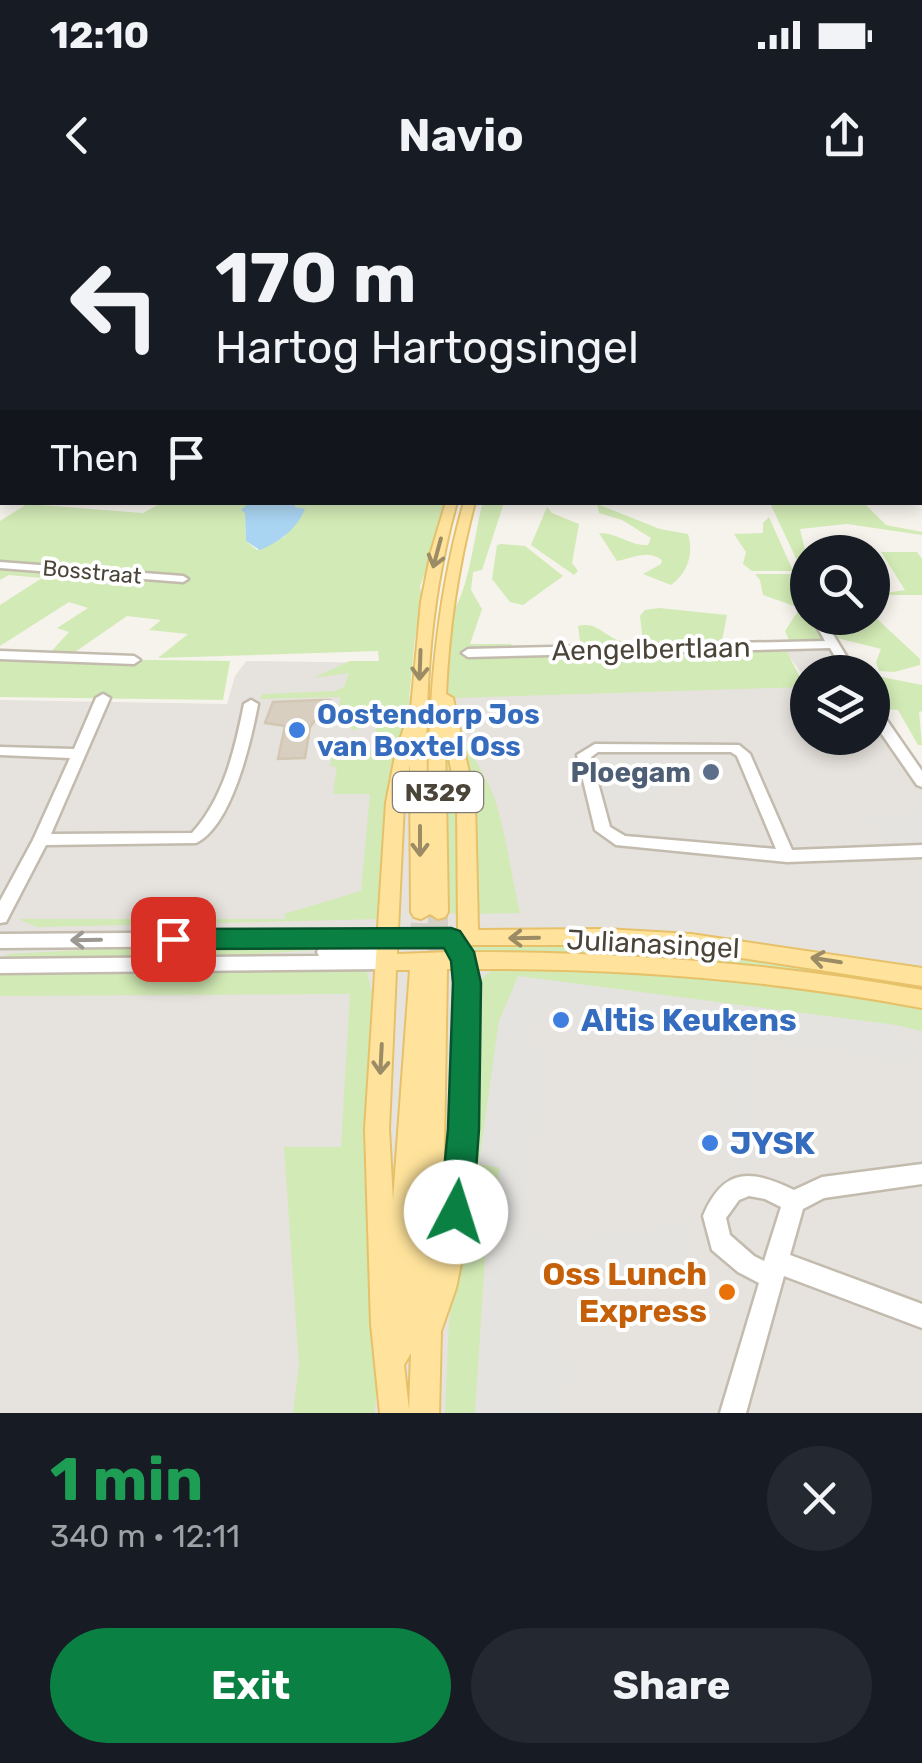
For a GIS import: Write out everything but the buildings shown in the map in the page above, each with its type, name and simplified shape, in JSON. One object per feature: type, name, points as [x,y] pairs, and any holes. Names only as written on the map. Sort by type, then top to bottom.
[{"type":"main road","name":"N329","points":[[451,505],[430,581],[418,708],[429,912],[444,616],[472,505]]},
{"type":"main road","name":"N329","points":[[404,1412],[445,1284],[464,1129],[461,946],[466,801],[439,673]]},
{"type":"main road","name":"N329","points":[[404,1412],[385,1324],[377,1129],[395,803],[404,751],[418,708]]},
{"type":"main road","name":"Julianasingel","points":[[387,951],[604,937],[691,942],[922,977]]},
{"type":"main road","name":"Julianasingel","points":[[461,946],[732,969],[922,999]]},
{"type":"main road","name":"N329","points":[[404,1412],[429,972],[426,1341]]},
{"type":"street","name":"Bosstraat","points":[[0,565],[183,579]]},
{"type":"street","points":[[828,635],[840,655]]},
{"type":"street","name":"Aengelbertlaan","points":[[468,653],[833,644]]},
{"type":"street","points":[[0,655],[134,660]]},
{"type":"street","points":[[103,698],[41,840],[4,906],[0,938],[387,951]]},
{"type":"street","points":[[41,840],[196,838],[210,826],[244,745],[251,704]]},
{"type":"street","points":[[890,735],[922,782]]},
{"type":"street","points":[[787,856],[743,754],[734,748],[595,748],[584,756],[599,819],[610,835],[622,841],[787,856],[922,851]]},
{"type":"street","points":[[0,751],[79,754]]},
{"type":"street","points":[[0,966],[238,962],[387,951]]},
{"type":"street","points":[[733,1413],[794,1202],[822,1188],[922,1174]]},
{"type":"street","points":[[794,1202],[761,1186],[741,1185],[726,1194],[714,1216],[720,1242],[746,1264],[774,1269],[922,1316]]},
{"type":"shaded area","points":[[834,646],[840,655],[790,658],[782,647]]},
{"type":"shaded area","points":[[246,661],[386,663],[377,697],[790,686],[790,755],[890,755],[890,730],[922,778],[922,1413],[0,1413],[0,700],[227,704],[235,676]]},
{"type":"shaded area","points":[[652,758],[665,798],[608,800],[599,759]]},
{"type":"shaded area","points":[[894,783],[900,783],[922,818],[922,841],[878,843],[861,813],[910,811]]},
{"type":"shaded area","points":[[518,976],[896,1025],[922,1054],[922,1062],[882,1062],[816,1046],[815,1051],[750,1039],[760,1164],[726,1172],[722,1035],[542,1008],[536,1048],[548,1052],[533,1200],[541,1242],[685,1221],[695,1260],[554,1279],[575,1377],[560,1413],[487,1413],[476,1407],[500,1168],[479,1164],[499,1021]]},
{"type":"green space","points":[[25,505],[143,513],[157,505],[248,505],[246,541],[257,550],[284,537],[305,509],[295,505],[448,505],[420,587],[421,610],[380,919],[37,927],[18,919],[286,919],[284,914],[361,891],[370,794],[333,794],[337,767],[330,766],[333,750],[374,749],[376,724],[353,730],[336,720],[341,697],[259,699],[263,694],[335,691],[344,687],[349,673],[313,678],[350,661],[379,661],[378,651],[158,658],[188,634],[149,630],[161,620],[127,616],[72,654],[49,654],[69,632],[57,628],[88,608],[69,602],[0,646],[0,605],[42,578],[9,575],[0,580],[0,521]]},
{"type":"green space","points":[[482,505],[503,505],[482,570],[473,572],[471,590],[482,609],[470,644],[511,644],[512,651],[785,648],[790,658],[790,687],[455,698],[465,740],[497,806],[520,913],[454,914],[450,912],[449,893],[444,685],[450,614],[462,594]]},
{"type":"green space","points":[[597,505],[660,529],[688,534],[690,555],[677,580],[671,585],[643,574],[661,564],[662,560],[651,555],[617,561],[599,533],[642,545],[648,545],[651,538],[622,520],[599,513]]},
{"type":"green space","points":[[771,505],[866,505],[886,525],[922,535],[847,524],[800,529],[801,535],[790,535],[790,546]]},
{"type":"green space","points":[[547,507],[579,524],[572,563],[578,571],[574,575],[531,545]]},
{"type":"green space","points":[[769,517],[790,571],[752,571],[743,564],[746,552],[734,534],[763,533],[763,523]]},
{"type":"green space","points":[[497,545],[525,546],[563,576],[523,605],[510,602],[492,579]]},
{"type":"green space","points":[[890,552],[917,552],[922,559],[922,595],[890,595],[905,590],[890,566]]},
{"type":"green space","points":[[755,574],[790,574],[790,604],[763,595]]},
{"type":"green space","points":[[645,610],[727,615],[722,641],[581,648],[578,626],[586,625],[621,641],[643,641],[640,616]]},
{"type":"green space","points":[[790,623],[790,635],[821,635],[825,645],[789,640],[785,631]]},
{"type":"green space","points":[[890,631],[920,659],[920,665],[890,672],[890,655],[879,655],[881,649],[833,637],[890,635]]},
{"type":"green space","points":[[0,658],[230,661],[223,700],[0,697]]},
{"type":"green space","points":[[890,679],[922,685],[922,745],[918,745],[898,710],[890,709]]},
{"type":"green space","points":[[384,941],[384,946],[171,959],[0,959],[8,954],[161,946]]},
{"type":"green space","points":[[473,945],[692,947],[922,987],[922,993],[782,969],[660,957],[468,955]]},
{"type":"green space","points":[[365,965],[374,1001],[380,1339],[375,1413],[293,1413],[299,1365],[284,1147],[341,1147],[350,994],[0,996],[0,972]]},
{"type":"green space","points":[[495,967],[657,968],[922,1006],[922,1031],[896,1025],[565,998],[499,1022],[479,1163],[500,1167],[486,1242],[475,1413],[445,1413],[449,1322],[473,1119],[481,980]]},
{"type":"water","points":[[247,505],[295,505],[305,509],[287,534],[260,550],[246,541],[245,513],[241,510]]},
{"type":"tunnel","points":[[419,973],[421,912]]},
{"type":"tunnel","points":[[438,912],[438,972]]},
{"type":"place","name":"Oostendorp Jos van Boxtel Oss","points":[[297,730]]},
{"type":"place","name":"Ploegam","points":[[711,772]]},
{"type":"place","name":"Altis Keukens","points":[[561,1020]]},
{"type":"place","name":"JYSK","points":[[710,1143]]},
{"type":"place","name":"Oss Lunch Express","points":[[727,1292]]},
{"type":"route","points":[[173,939],[451,938],[464,960],[467,983],[464,1129],[456,1212]]}]
